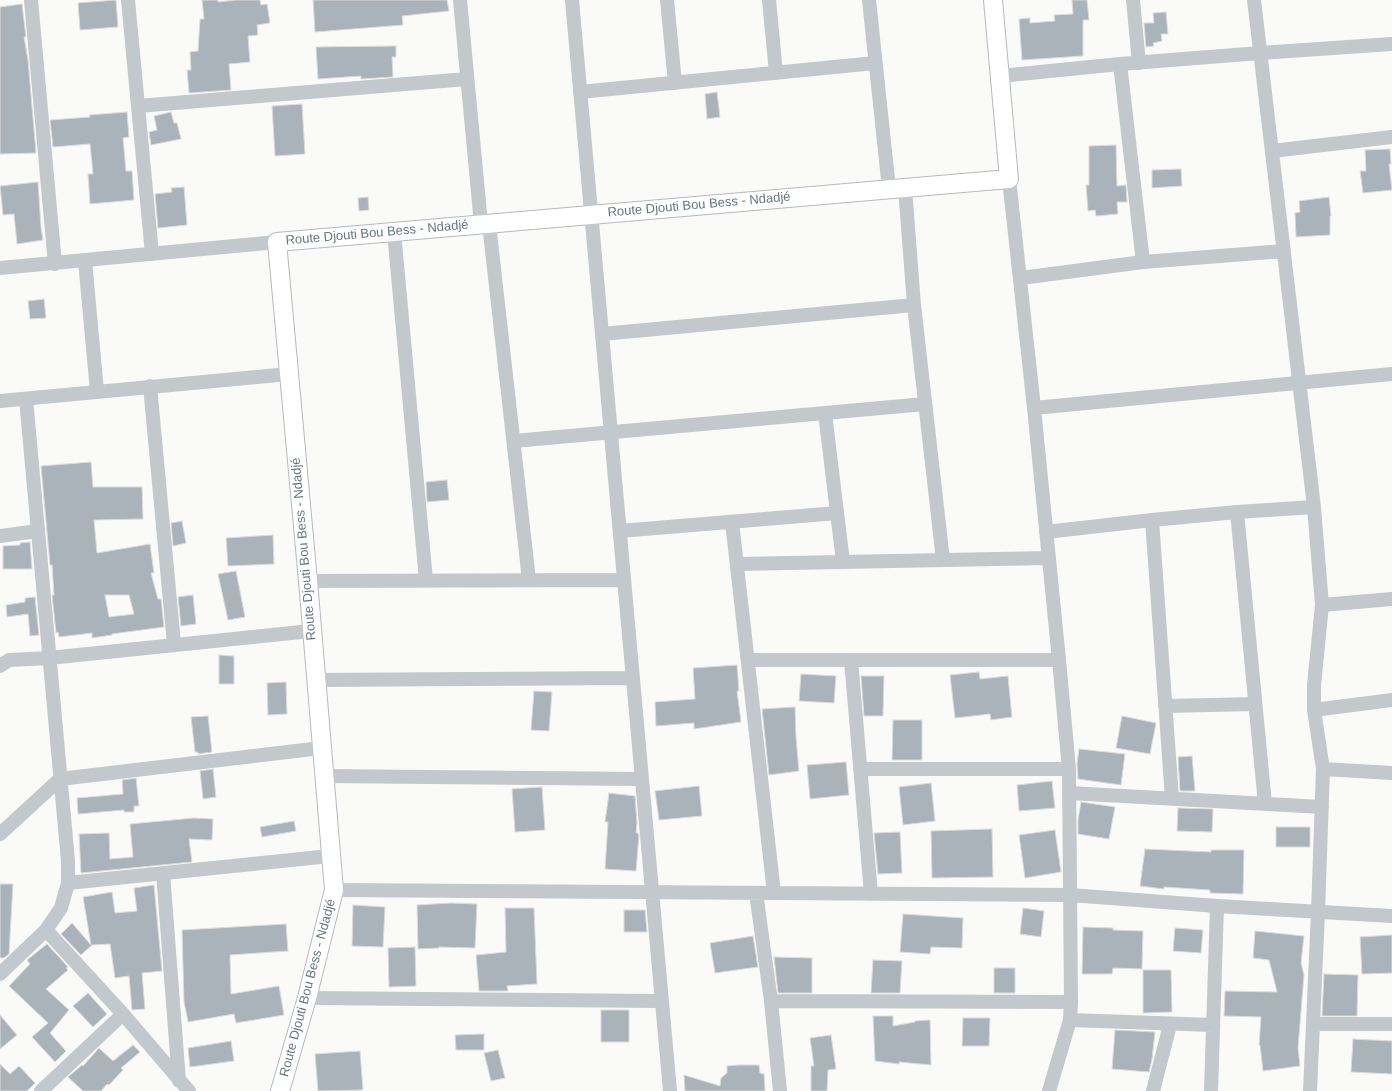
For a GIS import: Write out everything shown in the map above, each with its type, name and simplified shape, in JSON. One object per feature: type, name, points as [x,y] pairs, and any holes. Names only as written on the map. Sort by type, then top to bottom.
[{"type":"main road","points":[[993,0],[1009,179]]},
{"type":"main road","name":"Route Djouti Bou Bess - Ndadjé","points":[[280,1091],[307,998],[334,890],[277,242],[1009,179]]},
{"type":"street","points":[[31,0],[55,264]]},
{"type":"street","points":[[128,0],[152,254]]},
{"type":"street","points":[[460,0],[467,79],[514,441],[529,580]]},
{"type":"street","points":[[572,0],[670,1091]]},
{"type":"street","points":[[667,0],[675,83]]},
{"type":"street","points":[[769,0],[776,73]]},
{"type":"street","points":[[869,0],[875,63],[897,188],[914,305],[944,560]]},
{"type":"street","points":[[1133,0],[1140,63]]},
{"type":"street","points":[[1254,0],[1314,507],[1322,605],[1314,685],[1314,710],[1323,769],[1310,1091]]},
{"type":"street","points":[[1000,76],[1120,64],[1392,44]]},
{"type":"street","points":[[580,92],[875,63]]},
{"type":"street","points":[[1120,64],[1143,262]]},
{"type":"street","points":[[138,106],[467,79]]},
{"type":"street","points":[[1272,151],[1392,137]]},
{"type":"street","points":[[1009,179],[1021,278],[1049,558],[1068,770],[1070,1020],[1050,1091]]},
{"type":"street","points":[[394,232],[426,580]]},
{"type":"street","points":[[0,268],[277,242]]},
{"type":"street","points":[[1021,278],[1143,262],[1284,250]]},
{"type":"street","points":[[85,261],[97,391]]},
{"type":"street","points":[[602,334],[914,305]]},
{"type":"street","points":[[0,401],[289,374]]},
{"type":"street","points":[[1034,408],[1392,374]]},
{"type":"street","points":[[150,386],[174,644]]},
{"type":"street","points":[[0,974],[46,930],[61,908],[68,883],[68,861],[26,399]]},
{"type":"street","points":[[514,441],[925,404]]},
{"type":"street","points":[[825,413],[843,562]]},
{"type":"street","points":[[1046,532],[1237,512],[1314,507]]},
{"type":"street","points":[[1237,512],[1265,804]]},
{"type":"street","points":[[620,531],[837,513]]},
{"type":"street","points":[[1152,520],[1172,798]]},
{"type":"street","points":[[732,522],[774,893]]},
{"type":"street","points":[[0,536],[38,531]]},
{"type":"street","points":[[737,564],[1049,558]]},
{"type":"street","points":[[308,581],[624,580]]},
{"type":"street","points":[[1322,605],[1392,599]]},
{"type":"street","points":[[0,666],[9,660],[49,658],[311,631]]},
{"type":"street","points":[[748,660],[1059,660]]},
{"type":"street","points":[[851,660],[871,894]]},
{"type":"street","points":[[315,680],[633,678]]},
{"type":"street","points":[[1314,710],[1392,700]]},
{"type":"street","points":[[1165,706],[1255,704]]},
{"type":"street","points":[[0,834],[60,779],[321,748]]},
{"type":"street","points":[[860,769],[1068,770]]},
{"type":"street","points":[[1323,769],[1392,773]]},
{"type":"street","points":[[324,776],[642,779]]},
{"type":"street","points":[[1069,793],[1322,807]]},
{"type":"street","points":[[68,883],[330,856]]},
{"type":"street","points":[[163,873],[184,1086]]},
{"type":"street","points":[[334,890],[1070,895],[1217,906],[1392,916]]},
{"type":"street","points":[[756,893],[771,1001],[780,1091]]},
{"type":"street","points":[[1211,1091],[1217,906]]},
{"type":"street","points":[[46,930],[123,1014],[184,1086]]},
{"type":"street","points":[[307,998],[662,1001]]},
{"type":"street","points":[[771,1001],[1071,1002]]},
{"type":"street","points":[[42,1091],[123,1014]]},
{"type":"street","points":[[1070,1020],[1170,1025],[1213,1025]]},
{"type":"street","points":[[1313,1024],[1392,1024]]},
{"type":"street","points":[[1153,1091],[1170,1025]]},
{"type":"building","points":[[116,0],[118,27],[80,30],[78,3]]},
{"type":"building","points":[[202,0],[218,0],[218,2],[260,0],[261,5],[267,4],[270,23],[257,25],[258,35],[248,36],[250,62],[229,64],[231,90],[189,93],[187,70],[191,70],[190,52],[198,51],[200,19],[204,19]]},
{"type":"building","points":[[313,0],[447,0],[449,11],[402,16],[403,25],[315,32]]},
{"type":"building","points":[[1072,0],[1087,0],[1089,20],[1083,20],[1083,56],[1022,60],[1019,19],[1030,18],[1030,23],[1055,21],[1054,15],[1073,14]]},
{"type":"building","points":[[22,4],[36,153],[0,154],[0,7]]},
{"type":"building","points":[[1166,12],[1168,34],[1161,34],[1162,41],[1153,43],[1154,46],[1146,47],[1144,23],[1154,23],[1153,13]]},
{"type":"building","points":[[396,46],[396,57],[392,57],[393,77],[361,79],[361,76],[318,79],[316,47]]},
{"type":"building","points":[[717,92],[720,117],[707,119],[705,94]]},
{"type":"building","points":[[302,104],[305,154],[275,156],[272,106]]},
{"type":"building","points":[[127,112],[129,137],[123,138],[126,171],[132,171],[134,200],[90,204],[88,174],[93,174],[90,144],[53,147],[50,120]]},
{"type":"building","points":[[171,112],[174,123],[177,123],[181,139],[151,145],[149,132],[157,130],[154,116]]},
{"type":"building","points":[[1116,145],[1117,186],[1126,185],[1127,202],[1117,202],[1118,214],[1096,216],[1095,210],[1088,211],[1086,185],[1089,185],[1089,146]]},
{"type":"building","points":[[1390,149],[1391,164],[1389,164],[1392,190],[1363,193],[1360,171],[1366,171],[1365,150]]},
{"type":"building","points":[[1181,169],[1182,186],[1152,188],[1152,170]]},
{"type":"building","points":[[38,182],[43,240],[17,244],[14,214],[3,215],[0,186]]},
{"type":"building","points":[[184,187],[187,225],[158,228],[155,194],[172,192],[171,188]]},
{"type":"building","points":[[368,197],[369,210],[359,211],[358,198]]},
{"type":"building","points":[[1329,197],[1331,216],[1330,235],[1296,237],[1295,213],[1300,212],[1299,201]]},
{"type":"building","points":[[44,299],[46,318],[30,319],[28,301]]},
{"type":"building","points":[[91,462],[93,487],[142,487],[143,519],[94,520],[97,553],[150,544],[154,573],[151,573],[158,599],[161,599],[164,627],[92,638],[92,633],[59,637],[58,632],[56,633],[52,595],[54,595],[52,565],[50,565],[41,466]],"holes":[[[105,595],[129,595],[134,614],[109,617]]]},
{"type":"building","points":[[447,480],[449,500],[427,502],[426,482]]},
{"type":"building","points":[[182,521],[186,543],[173,546],[171,523]]},
{"type":"building","points":[[273,535],[274,564],[228,566],[226,538]]},
{"type":"building","points":[[30,542],[32,569],[3,569],[3,546],[20,545],[20,543]]},
{"type":"building","points":[[236,571],[245,617],[228,620],[218,574]]},
{"type":"building","points":[[193,595],[196,624],[181,626],[178,597]]},
{"type":"building","points":[[35,597],[39,635],[30,636],[28,614],[7,617],[6,605],[25,602],[25,598]]},
{"type":"building","points":[[219,655],[234,656],[234,684],[219,684]]},
{"type":"building","points":[[737,665],[739,691],[737,691],[741,722],[694,729],[694,723],[656,726],[655,702],[695,699],[693,668]]},
{"type":"building","points":[[979,672],[980,679],[1008,676],[1012,717],[991,720],[990,714],[955,718],[950,675]]},
{"type":"building","points":[[801,674],[836,676],[834,703],[799,701]]},
{"type":"building","points":[[861,676],[884,676],[883,716],[864,716]]},
{"type":"building","points":[[286,682],[287,714],[268,715],[267,683]]},
{"type":"building","points":[[534,691],[552,692],[549,731],[531,730]]},
{"type":"building","points":[[795,707],[799,771],[769,775],[762,709]]},
{"type":"building","points":[[208,716],[212,752],[198,754],[198,752],[195,752],[191,717]]},
{"type":"building","points":[[1122,716],[1156,723],[1150,754],[1116,748]]},
{"type":"building","points":[[893,720],[922,720],[922,760],[892,760]]},
{"type":"building","points":[[1079,749],[1125,754],[1121,785],[1078,779],[1077,764]]},
{"type":"building","points":[[1192,756],[1195,791],[1180,791],[1178,757]]},
{"type":"building","points":[[846,762],[849,795],[810,799],[807,765]]},
{"type":"building","points":[[213,769],[216,797],[203,799],[200,771]]},
{"type":"building","points":[[136,778],[139,806],[134,806],[134,812],[124,812],[124,810],[78,814],[77,798],[123,794],[122,780]]},
{"type":"building","points":[[1052,781],[1055,808],[1019,811],[1017,785]]},
{"type":"building","points":[[931,783],[935,821],[903,825],[899,787]]},
{"type":"building","points":[[699,786],[702,816],[659,820],[655,791]]},
{"type":"building","points":[[542,787],[545,830],[515,832],[512,789]]},
{"type":"building","points":[[609,793],[635,796],[637,823],[636,833],[639,835],[636,871],[605,869],[608,822],[605,822]]},
{"type":"building","points":[[1081,802],[1115,807],[1109,839],[1078,834],[1078,820]]},
{"type":"building","points":[[1178,808],[1213,809],[1212,832],[1177,831]]},
{"type":"building","points":[[194,818],[213,819],[212,840],[189,839],[192,862],[81,873],[79,834],[109,833],[110,859],[133,857],[130,824]]},
{"type":"building","points":[[294,821],[296,831],[262,837],[260,827]]},
{"type":"building","points":[[1276,827],[1310,827],[1310,847],[1276,847]]},
{"type":"building","points":[[992,829],[993,877],[932,878],[931,831]]},
{"type":"building","points":[[1055,830],[1061,872],[1025,878],[1019,835]]},
{"type":"building","points":[[900,832],[902,873],[878,874],[874,833]]},
{"type":"building","points":[[1145,849],[1211,852],[1211,850],[1244,850],[1243,894],[1210,893],[1210,890],[1164,887],[1164,889],[1140,886]]},
{"type":"building","points":[[0,884],[13,884],[9,954],[4,958],[0,958]]},
{"type":"building","points":[[154,885],[162,971],[142,973],[145,1009],[132,1010],[129,976],[115,978],[110,944],[92,945],[81,955],[61,934],[72,923],[91,945],[83,897],[112,892],[115,913],[137,911],[134,888]]},
{"type":"building","points":[[451,903],[477,904],[475,948],[439,947],[418,949],[417,905]]},
{"type":"building","points":[[353,905],[385,907],[383,947],[352,946]]},
{"type":"building","points":[[505,908],[534,908],[537,984],[507,986],[508,991],[479,991],[476,955],[506,952]]},
{"type":"building","points":[[1023,908],[1044,911],[1041,937],[1020,934]]},
{"type":"building","points":[[624,910],[645,910],[647,932],[624,932]]},
{"type":"building","points":[[903,914],[963,918],[962,948],[931,947],[930,954],[900,952]]},
{"type":"building","points":[[286,924],[288,951],[230,955],[231,994],[279,986],[284,1015],[236,1023],[234,1014],[188,1022],[184,1002],[182,930]]},
{"type":"building","points":[[1083,927],[1143,931],[1142,969],[1113,968],[1112,974],[1082,974]]},
{"type":"building","points":[[1175,928],[1203,930],[1201,953],[1173,951]]},
{"type":"building","points":[[1255,931],[1304,936],[1301,963],[1304,975],[1298,1048],[1300,1066],[1263,1071],[1259,1045],[1261,1017],[1224,1016],[1225,991],[1277,992],[1269,960],[1253,958]]},
{"type":"building","points":[[1392,935],[1392,973],[1362,974],[1360,937]]},
{"type":"building","points":[[753,936],[758,967],[715,973],[710,943]]},
{"type":"building","points":[[47,944],[68,967],[66,968],[68,970],[46,989],[69,1010],[50,1033],[66,1051],[55,1062],[32,1037],[48,1023],[9,986],[30,964],[27,960]]},
{"type":"building","points":[[415,947],[416,986],[389,987],[388,948]]},
{"type":"building","points":[[774,957],[812,958],[812,993],[778,993]]},
{"type":"building","points":[[873,960],[902,961],[900,993],[871,993]]},
{"type":"building","points":[[994,968],[1015,968],[1015,993],[994,993]]},
{"type":"building","points":[[1143,970],[1171,970],[1172,1012],[1143,1013]]},
{"type":"building","points":[[1324,974],[1358,975],[1357,1016],[1322,1016]]},
{"type":"building","points":[[88,993],[107,1014],[93,1027],[73,1006]]},
{"type":"building","points":[[601,1010],[629,1010],[629,1042],[601,1042]]},
{"type":"building","points":[[0,1015],[17,1035],[0,1049]]},
{"type":"building","points":[[873,1016],[893,1016],[893,1026],[915,1021],[930,1020],[931,1065],[899,1062],[899,1064],[875,1061]]},
{"type":"building","points":[[963,1018],[990,1018],[989,1046],[962,1046]]},
{"type":"building","points":[[1115,1030],[1155,1032],[1149,1072],[1112,1069]]},
{"type":"building","points":[[484,1034],[484,1050],[456,1050],[455,1035]]},
{"type":"building","points":[[831,1035],[836,1069],[828,1070],[827,1091],[811,1091],[811,1066],[814,1066],[810,1038]]},
{"type":"building","points":[[1353,1039],[1392,1041],[1392,1074],[1351,1072]]},
{"type":"building","points":[[231,1041],[234,1061],[190,1067],[188,1048]]},
{"type":"building","points":[[133,1045],[140,1052],[121,1068],[123,1070],[101,1091],[83,1091],[68,1077],[82,1065],[83,1066],[99,1048],[113,1061]]},
{"type":"building","points":[[498,1050],[505,1078],[491,1081],[484,1053]]},
{"type":"building","points":[[360,1051],[363,1090],[318,1091],[315,1054]]},
{"type":"building","points":[[0,1064],[10,1074],[19,1066],[35,1083],[27,1091],[0,1091]]},
{"type":"building","points":[[759,1065],[760,1073],[764,1074],[765,1091],[685,1091],[684,1075],[720,1086],[721,1078],[727,1073],[727,1066]]}]
